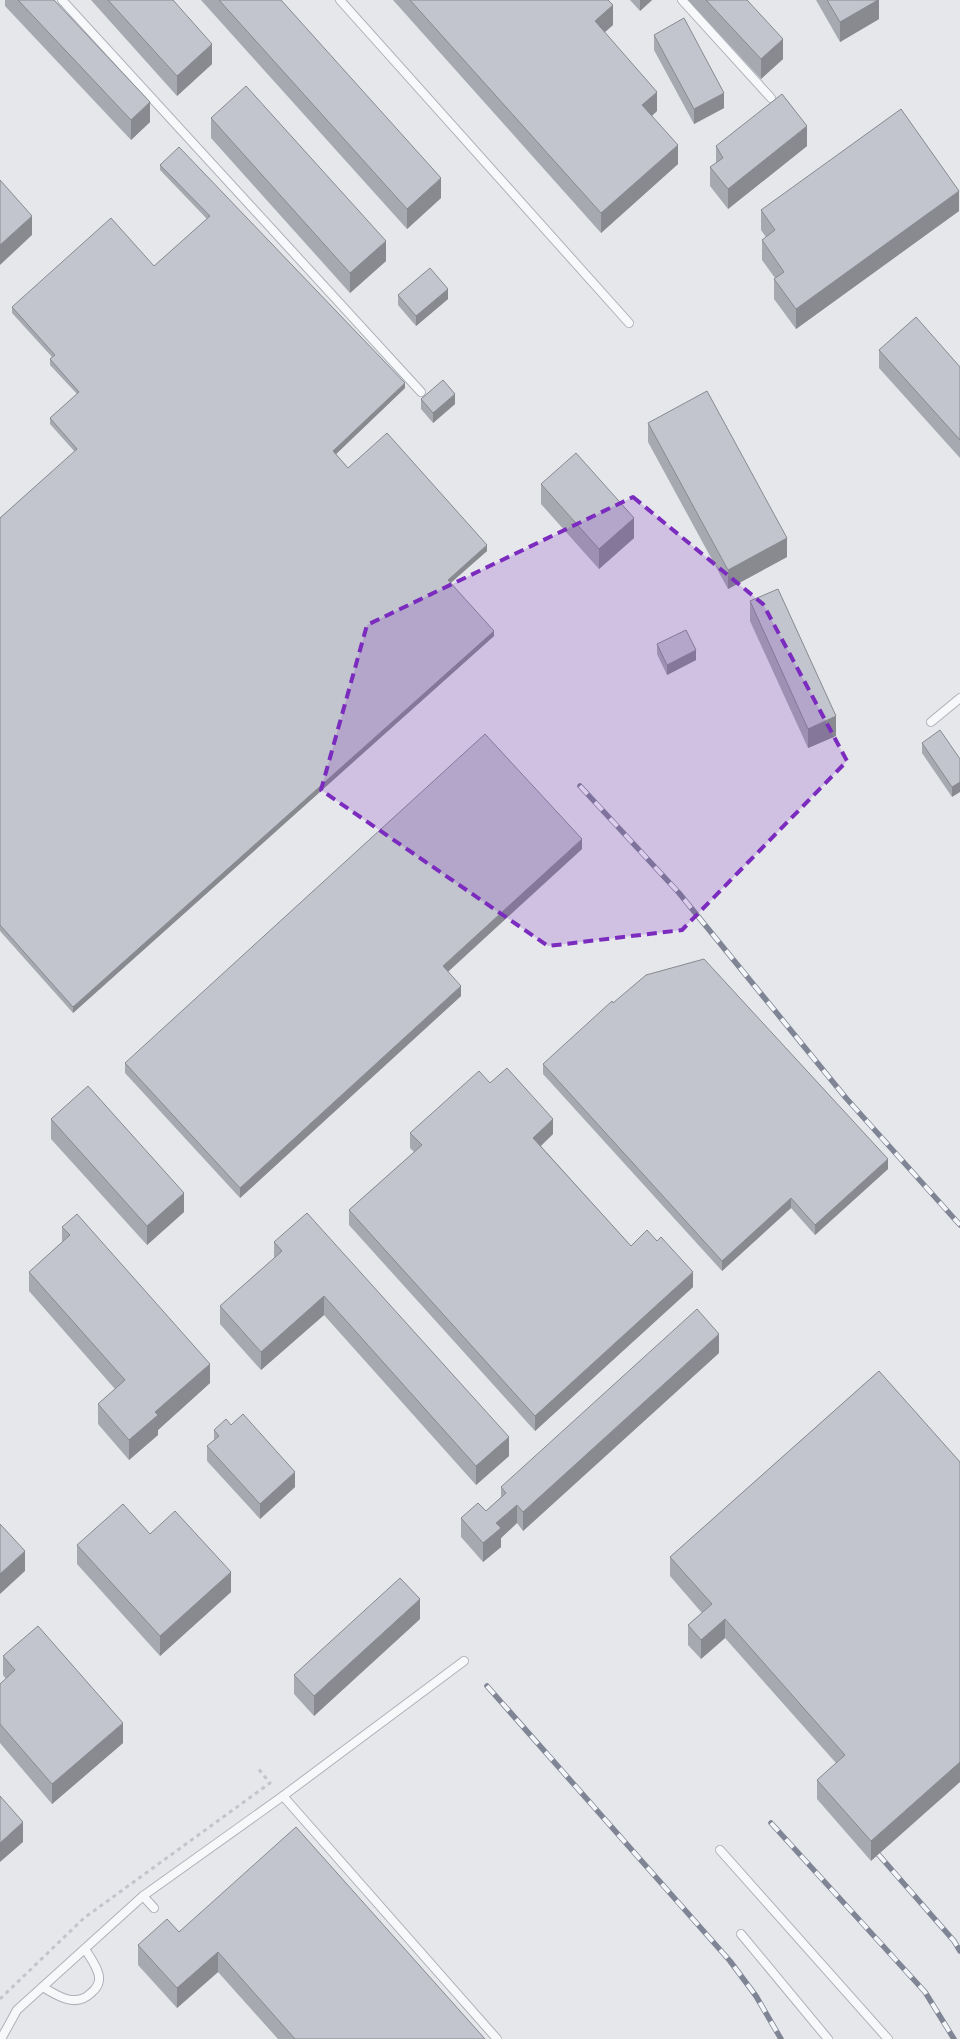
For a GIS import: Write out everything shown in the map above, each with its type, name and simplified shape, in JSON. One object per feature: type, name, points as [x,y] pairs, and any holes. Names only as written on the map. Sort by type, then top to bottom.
[{"type":"lane","points":[[62,0],[422,392]]},
{"type":"lane","points":[[340,0],[629,323]]},
{"type":"lane","points":[[682,0],[770,98]]},
{"type":"lane","points":[[932,722],[960,698]]},
{"type":"lane","points":[[2,2039],[16,2010],[143,1896],[283,1796],[464,1661]]},
{"type":"lane","points":[[283,1796],[497,2039]]},
{"type":"lane","points":[[720,1850],[888,2039]]},
{"type":"lane","points":[[143,1896],[154,1908]]},
{"type":"lane","points":[[741,1934],[828,2039]]},
{"type":"lane","points":[[43,1987],[71,2001],[86,1998],[97,1988],[99,1977],[94,1962],[85,1949]]},
{"type":"path","points":[[0,1999],[84,1918],[270,1783],[257,1767]]},
{"type":"highlighted area","points":[[633,497],[763,604],[847,761],[682,930],[548,946],[321,790],[367,625]]},
{"type":"building","points":[[18,0],[54,0],[150,102],[131,120]]},
{"type":"building","points":[[108,0],[173,0],[212,44],[177,76]]},
{"type":"building","points":[[219,0],[281,0],[441,178],[407,209]]},
{"type":"building","points":[[410,0],[608,0],[613,5],[595,21],[657,92],[642,105],[678,145],[601,213]]},
{"type":"building","points":[[706,0],[747,0],[783,39],[761,59]]},
{"type":"building","points":[[827,0],[878,0],[840,22]]},
{"type":"building","points":[[684,18],[724,93],[694,109],[654,35]]},
{"type":"building","points":[[246,86],[386,241],[350,273],[211,118]]},
{"type":"building","points":[[782,94],[807,126],[728,189],[710,167],[723,158],[716,146]]},
{"type":"building","points":[[901,109],[959,191],[796,309],[774,279],[784,272],[762,240],[775,230],[761,210]]},
{"type":"building","points":[[179,147],[405,383],[333,451],[348,468],[387,433],[487,545],[448,580],[494,631],[73,1007],[0,925],[0,518],[77,449],[50,418],[79,392],[50,359],[55,355],[12,307],[111,218],[154,266],[210,216],[160,165]]},
{"type":"building","points":[[0,180],[32,216],[0,245]]},
{"type":"building","points":[[430,268],[448,289],[416,316],[398,295]]},
{"type":"building","points":[[916,317],[960,367],[960,440],[879,350]]},
{"type":"building","points":[[443,380],[455,394],[433,413],[421,399]]},
{"type":"building","points":[[707,391],[787,538],[728,570],[648,423]]},
{"type":"building","points":[[576,453],[634,518],[599,549],[541,484]]},
{"type":"building","points":[[778,589],[836,716],[808,729],[750,601]]},
{"type":"building","points":[[686,630],[696,650],[667,665],[657,644]]},
{"type":"building","points":[[940,730],[960,759],[960,782],[952,787],[922,743]]},
{"type":"building","points":[[485,734],[582,839],[443,966],[461,986],[240,1188],[125,1063]]},
{"type":"building","points":[[704,959],[888,1159],[815,1225],[791,1198],[722,1261],[543,1064],[612,1001],[613,1003],[646,975]]},
{"type":"building","points":[[507,1068],[553,1119],[533,1138],[631,1246],[647,1230],[657,1241],[661,1237],[693,1272],[535,1416],[349,1210],[422,1145],[410,1133],[479,1071],[490,1083]]},
{"type":"building","points":[[88,1086],[184,1193],[147,1226],[51,1119]]},
{"type":"building","points":[[307,1213],[509,1437],[476,1466],[324,1296],[261,1352],[220,1306],[282,1251],[274,1242]]},
{"type":"building","points":[[77,1214],[210,1364],[155,1412],[158,1415],[129,1440],[98,1404],[125,1380],[29,1272],[70,1235],[62,1227]]},
{"type":"building","points":[[697,1309],[719,1334],[523,1512],[517,1505],[496,1523],[501,1528],[483,1543],[461,1518],[478,1503],[486,1511],[506,1493],[501,1487]]},
{"type":"building","points":[[879,1371],[960,1462],[960,1762],[871,1841],[817,1780],[845,1755],[725,1619],[701,1640],[688,1625],[712,1604],[670,1557]]},
{"type":"building","points":[[243,1414],[295,1472],[260,1504],[207,1446],[219,1436],[214,1430],[226,1419],[231,1425]]},
{"type":"building","points":[[123,1504],[150,1534],[175,1511],[231,1572],[160,1636],[77,1545]]},
{"type":"building","points":[[0,1524],[25,1551],[0,1574]]},
{"type":"building","points":[[400,1578],[420,1599],[314,1696],[294,1675]]},
{"type":"building","points":[[38,1626],[123,1723],[52,1784],[0,1724],[0,1684],[15,1670],[3,1656]]},
{"type":"building","points":[[0,1796],[23,1822],[0,1843]]},
{"type":"building","points":[[296,1827],[485,2039],[295,2039],[218,1952],[177,1988],[138,1945],[167,1919],[179,1932]]},
{"type":"railway","points":[[580,786],[679,893],[846,1098],[960,1225]]},
{"type":"railway","points":[[487,1686],[730,1961],[756,1996],[781,2039]]},
{"type":"railway","points":[[771,1823],[925,1992],[954,2039]]},
{"type":"railway","points":[[878,1854],[954,1941],[960,1951]]}]
